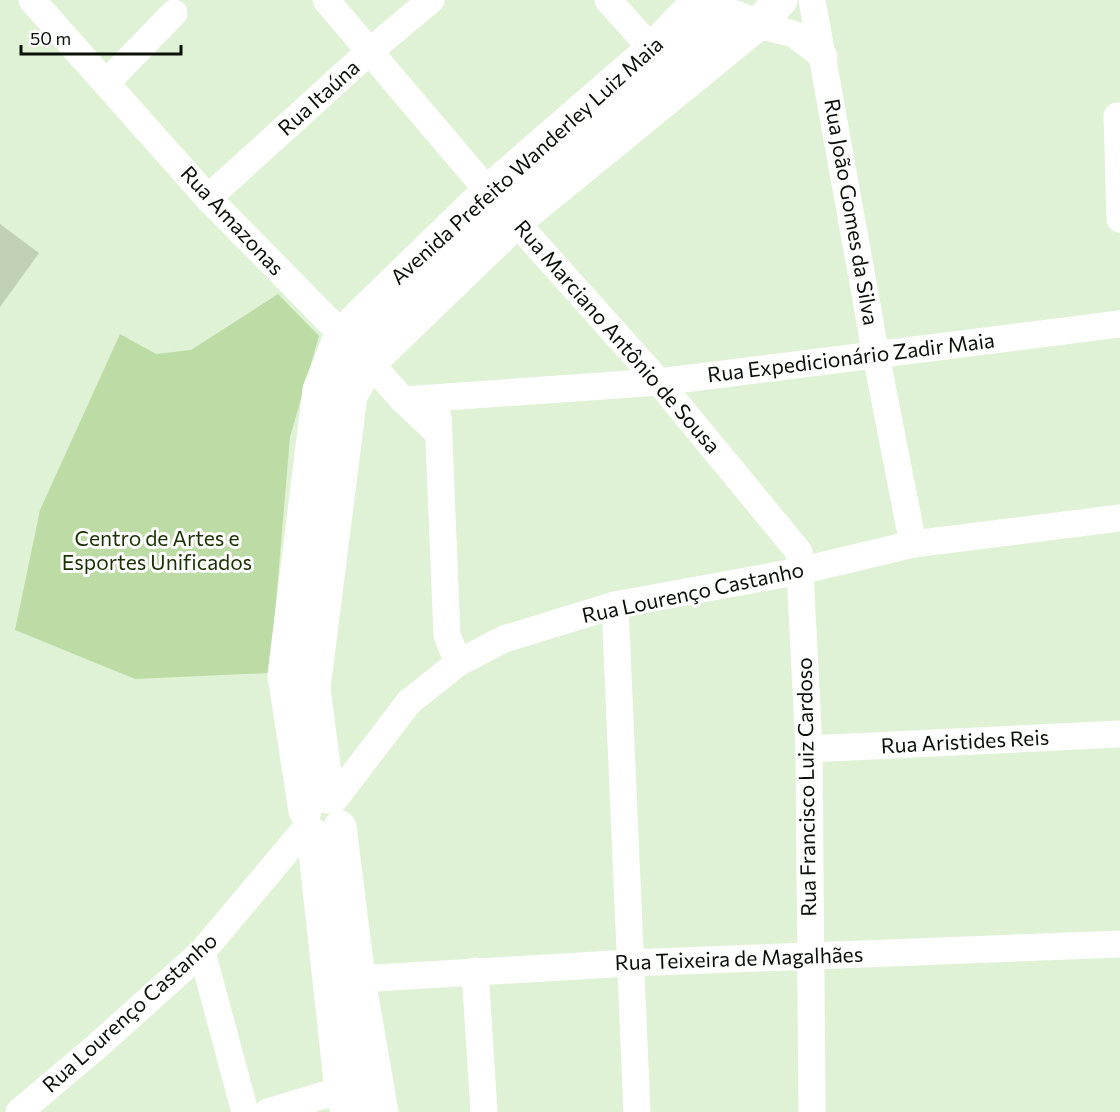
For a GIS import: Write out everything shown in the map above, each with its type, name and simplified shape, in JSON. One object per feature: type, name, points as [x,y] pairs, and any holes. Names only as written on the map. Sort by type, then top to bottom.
[{"type":"main road","name":"Avenida Prefeito Wanderley Luiz Maia","points":[[503,206],[757,25],[781,0]]},
{"type":"main road","name":"Avenida Prefeito Wanderley Luiz Maia","points":[[382,1112],[358,980],[321,816],[284,675],[319,390],[355,348],[503,206],[652,49],[713,5]]},
{"type":"main road","points":[[713,5],[757,25]]},
{"type":"main road","name":"Avenida Prefeito Wanderley Luiz Maia","points":[[321,816],[350,1104]]},
{"type":"street","name":"Rua Amazonas","points":[[32,0],[208,198],[439,435]]},
{"type":"street","name":"Rua Marciano Antônio de Sousa","points":[[326,0],[503,206],[659,382],[799,552],[800,571]]},
{"type":"street","name":"Rua Itaúna","points":[[208,198],[370,51],[431,0]]},
{"type":"street","points":[[608,0],[652,49]]},
{"type":"street","name":"Rua João Gomes da Silva","points":[[812,0],[876,355],[913,544]]},
{"type":"street","points":[[503,206],[713,5]]},
{"type":"street","points":[[107,82],[174,13]]},
{"type":"street","points":[[757,25],[794,34],[824,57]]},
{"type":"street","points":[[1117,116],[1120,219]]},
{"type":"street","name":"Rua Expedicionário Zadir Maia","points":[[403,400],[659,382],[1120,324]]},
{"type":"street","points":[[438,397],[447,635],[458,663]]},
{"type":"street","name":"Rua Lourenço Castanho","points":[[19,1112],[202,952],[321,816],[409,702],[458,663],[504,639],[615,605],[800,571],[913,544],[1120,518]]},
{"type":"street","name":"Rua Francisco Luiz Cardoso","points":[[800,571],[809,749],[812,1112]]},
{"type":"street","points":[[615,605],[637,1112]]},
{"type":"street","name":"Rua Aristides Reis","points":[[809,749],[1120,734]]},
{"type":"street","name":"Rua Teixeira de Magalhães","points":[[358,980],[630,963],[1120,944]]},
{"type":"street","points":[[202,952],[245,1112]]},
{"type":"street","points":[[475,971],[484,1112]]},
{"type":"street","points":[[268,1112],[350,1104]]},
{"type":"green space","name":"Centro de Artes e Esportes Unificados","points":[[278,294],[319,336],[290,437],[270,673],[135,679],[15,630],[40,510],[120,334],[156,354],[191,350]]},
{"type":"building","points":[[0,224],[39,253],[0,307]]}]
